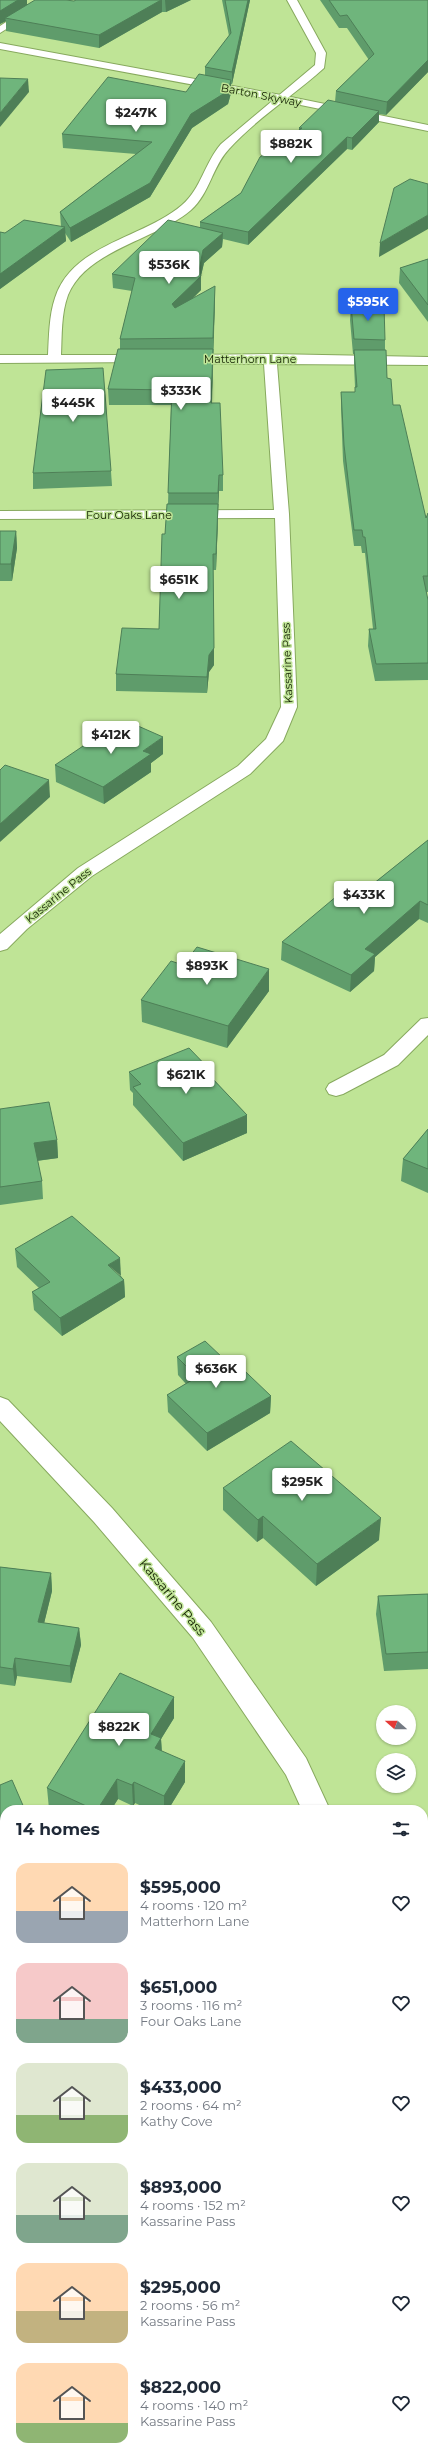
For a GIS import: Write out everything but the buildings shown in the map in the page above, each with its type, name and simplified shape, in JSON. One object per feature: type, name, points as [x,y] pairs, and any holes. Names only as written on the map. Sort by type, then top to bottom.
[{"type":"street","points":[[0,30],[47,0]]},
{"type":"street","points":[[54,360],[58,313],[65,289],[80,270],[98,256],[132,240],[186,208],[200,194],[223,147],[281,98],[306,80],[320,66],[321,53],[292,0]]},
{"type":"street","name":"Barton Skyway","points":[[0,46],[281,98],[428,128]]},
{"type":"street","name":"Matterhorn Lane","points":[[0,359],[270,358],[428,362]]},
{"type":"street","name":"Kassarine Pass","points":[[0,945],[20,925],[85,872],[244,770],[274,741],[289,707],[282,514],[270,358]]},
{"type":"street","name":"Four Oaks Lane","points":[[0,515],[282,514]]},
{"type":"street","points":[[336,1089],[392,1060],[428,1024]]},
{"type":"street","name":"Kassarine Pass","points":[[0,1406],[103,1515],[202,1630],[296,1767],[314,1805]]}]
